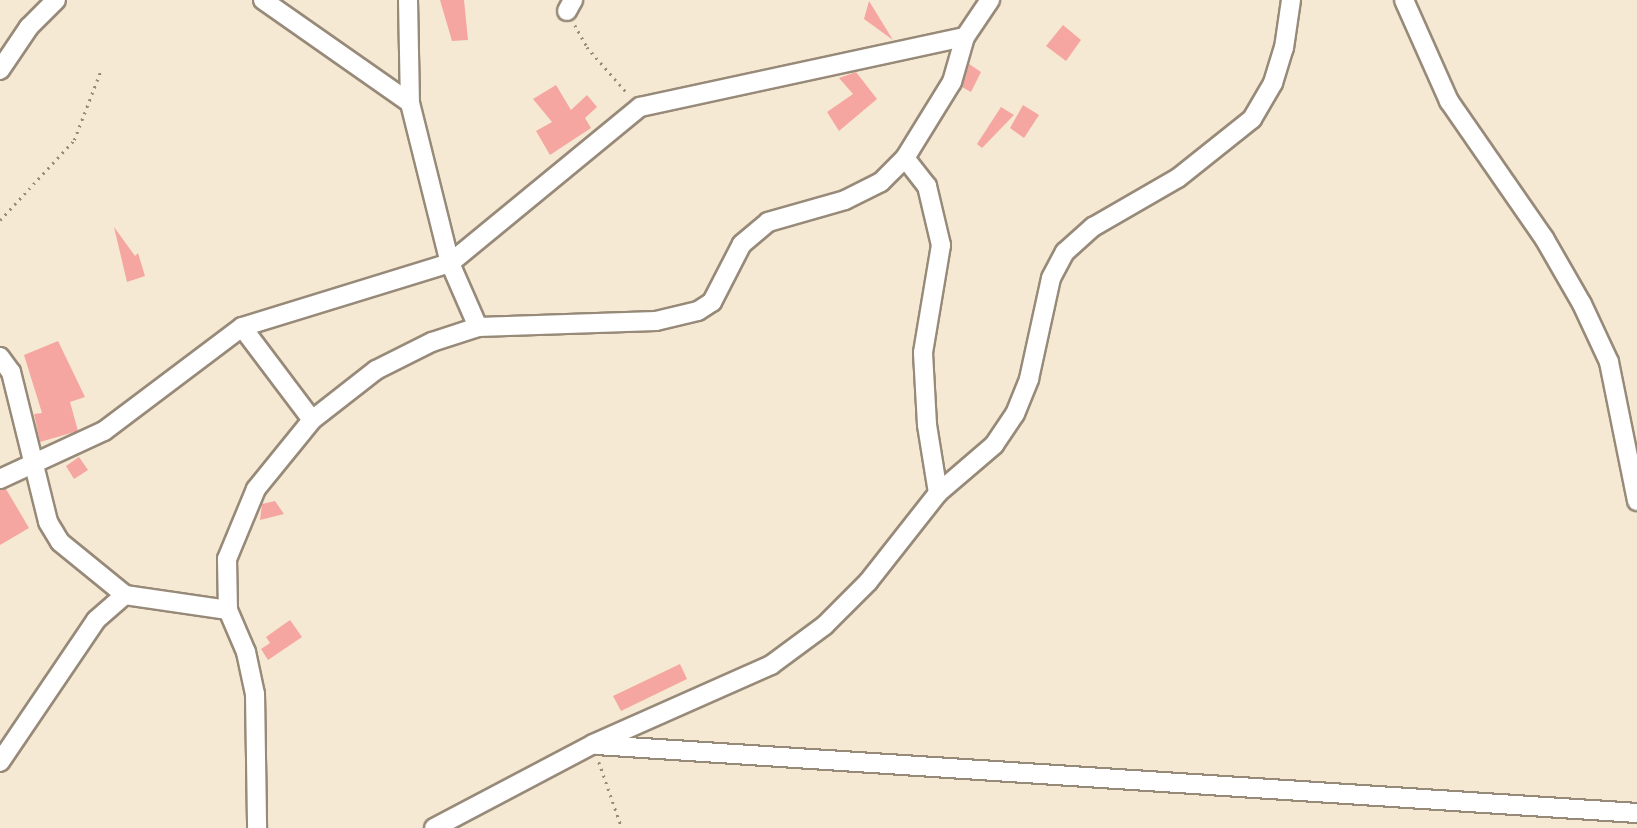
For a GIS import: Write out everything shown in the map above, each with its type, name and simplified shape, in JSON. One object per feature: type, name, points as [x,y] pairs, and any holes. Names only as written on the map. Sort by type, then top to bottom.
[{"type":"street","points":[[0,70],[29,27],[56,0]]},
{"type":"street","points":[[263,0],[365,75],[411,103]]},
{"type":"street","points":[[408,0],[411,103],[450,263],[478,327]]},
{"type":"street","points":[[257,828],[255,694],[246,652],[229,610],[227,559],[239,521],[256,489],[312,420],[376,370],[432,342],[478,327],[656,321],[698,310],[712,302],[742,244],[768,222],[845,200],[881,182],[905,158],[951,82],[965,37],[990,0]]},
{"type":"street","points":[[434,828],[593,744],[771,665],[825,625],[868,582],[937,493],[994,445],[1015,414],[1029,379],[1051,278],[1065,252],[1093,226],[1178,178],[1252,119],[1273,83],[1284,48],[1291,0]]},
{"type":"street","points":[[1404,0],[1448,101],[1544,238],[1593,327],[1609,362],[1637,501]]},
{"type":"street","points":[[0,479],[104,431],[242,327],[388,279],[450,263],[640,107],[965,37]]},
{"type":"street","points":[[905,158],[927,186],[941,245],[923,353],[927,425],[937,493]]},
{"type":"street","points":[[242,327],[312,420]]},
{"type":"street","points":[[0,357],[11,372],[48,522],[60,542],[125,595],[229,610]]},
{"type":"street","points":[[0,762],[96,620],[125,595]]},
{"type":"street","points":[[593,744],[1637,813]]},
{"type":"path","points":[[570,6],[587,47],[640,107]]},
{"type":"path","points":[[0,220],[74,139],[101,70]]},
{"type":"path","points":[[593,744],[622,828]]},
{"type":"building","points":[[440,0],[464,0],[468,40],[452,41]]},
{"type":"building","points":[[869,1],[893,40],[864,19]]},
{"type":"building","points":[[1063,25],[1081,40],[1066,61],[1046,46]]},
{"type":"building","points":[[969,64],[981,72],[971,92],[962,87]]},
{"type":"building","points":[[856,72],[877,99],[839,131],[827,112],[853,94],[839,78]]},
{"type":"building","points":[[556,85],[571,110],[587,95],[597,107],[585,118],[591,128],[550,155],[536,131],[552,122],[533,99]]},
{"type":"building","points":[[1023,105],[1039,115],[1024,138],[1010,128]]},
{"type":"building","points":[[1001,107],[1014,115],[982,148],[977,144]]},
{"type":"building","points":[[114,227],[135,256],[138,253],[145,276],[127,282]]},
{"type":"building","points":[[58,341],[85,397],[70,402],[78,431],[40,442],[34,414],[42,413],[24,355]]},
{"type":"building","points":[[79,457],[88,470],[74,479],[66,466]]},
{"type":"building","points":[[6,489],[29,528],[0,545],[0,490]]},
{"type":"building","points":[[275,501],[284,514],[260,520],[262,504]]},
{"type":"building","points":[[290,620],[302,637],[268,660],[261,649],[270,643],[266,637]]},
{"type":"building","points":[[680,664],[687,679],[621,711],[613,696]]}]
